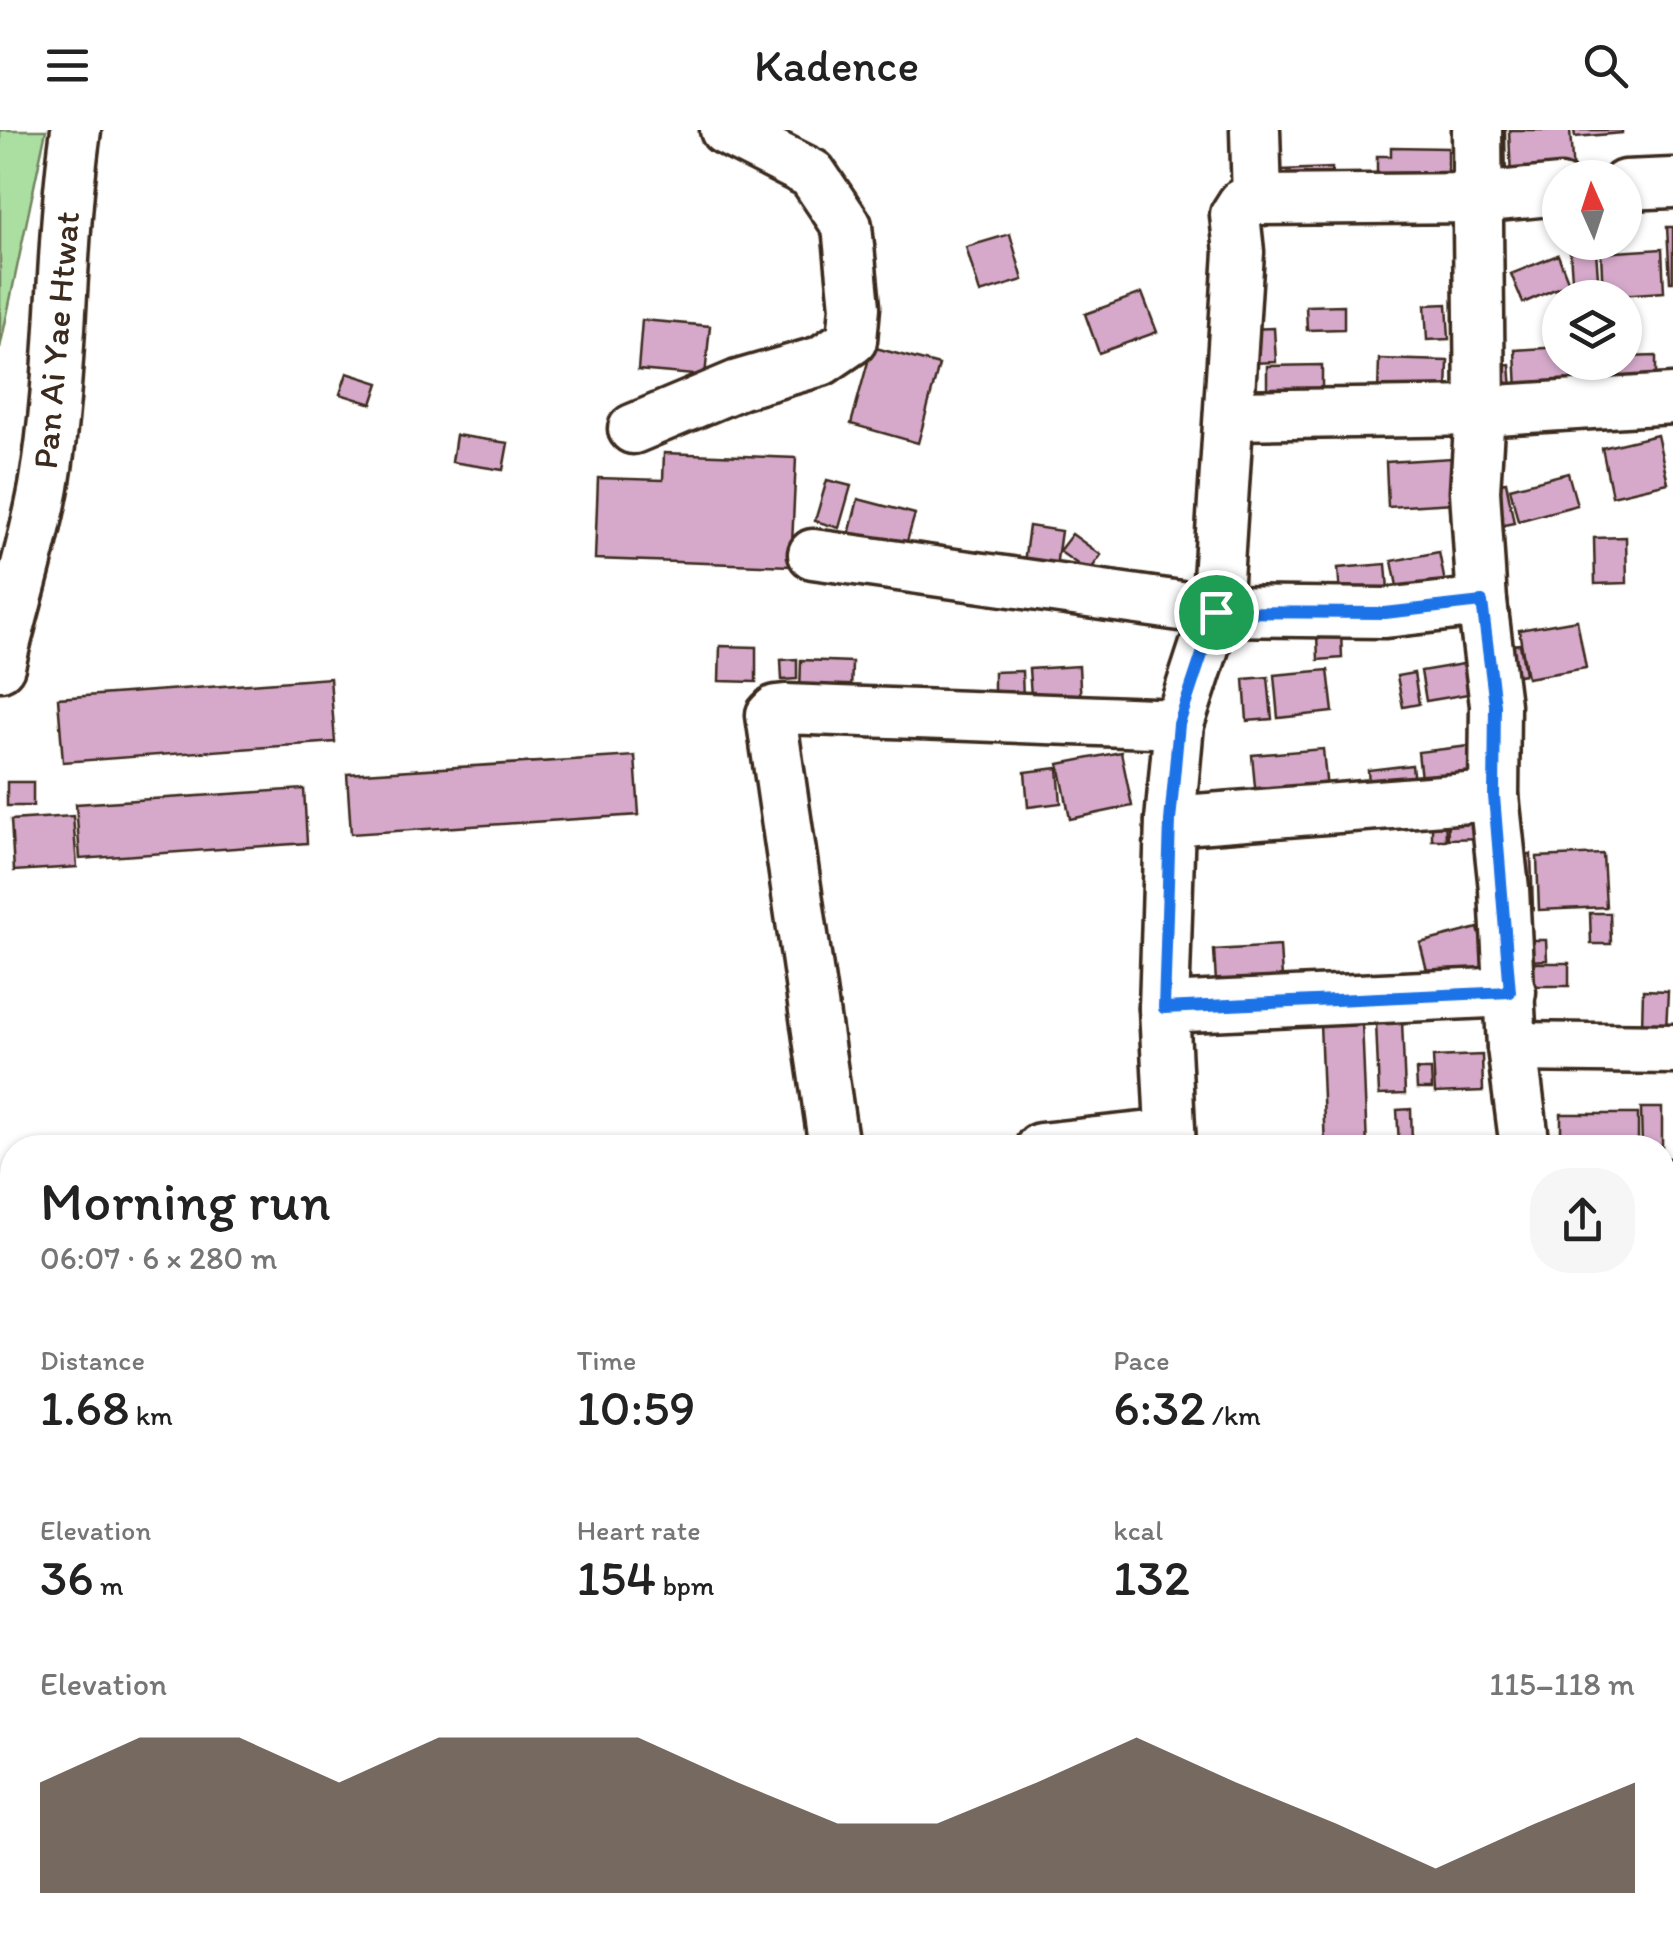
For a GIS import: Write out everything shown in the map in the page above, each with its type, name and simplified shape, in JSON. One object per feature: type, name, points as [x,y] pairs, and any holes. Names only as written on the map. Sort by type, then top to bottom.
[{"type":"street","name":"Pan Ai Yae Htwat","points":[[0,666],[44,488],[58,369],[68,189],[76,130]]},
{"type":"street","points":[[633,428],[738,385],[821,361],[852,340],[855,308],[846,226],[812,174],[725,130]]},
{"type":"street","points":[[1254,130],[1257,200]]},
{"type":"street","points":[[1477,130],[1480,411],[1475,491],[1482,602],[1495,705],[1494,796],[1512,1047],[1523,1135]]},
{"type":"street","points":[[1642,184],[1673,183]]},
{"type":"street","points":[[1170,1135],[1164,1008],[1170,821],[1179,724],[1216,612],[1239,252],[1235,216],[1242,204],[1257,200],[1477,198],[1542,192]]},
{"type":"street","points":[[1229,415],[1480,411],[1673,399]]},
{"type":"street","points":[[812,554],[1216,612],[1385,613],[1482,602]]},
{"type":"street","points":[[832,1135],[771,715],[785,709],[1179,724]]},
{"type":"street","points":[[1170,821],[1494,796]]},
{"type":"street","points":[[1164,1008],[1510,992]]},
{"type":"street","points":[[1512,1047],[1673,1049]]},
{"type":"green space","points":[[0,130],[46,130],[0,348]]},
{"type":"building","points":[[1483,130],[1505,130],[1506,182],[1485,182]]},
{"type":"building","points":[[1509,130],[1570,130],[1572,160],[1542,160],[1542,178],[1511,179]]},
{"type":"building","points":[[1574,130],[1622,130],[1622,133],[1575,137]]},
{"type":"building","points":[[1391,147],[1448,148],[1448,185],[1377,185],[1377,156],[1391,156]]},
{"type":"building","points":[[1332,168],[1333,197],[1282,198],[1281,170]]},
{"type":"building","points":[[1667,227],[1673,227],[1673,282],[1670,282]]},
{"type":"building","points":[[1010,234],[1023,280],[980,293],[966,247]]},
{"type":"building","points":[[1662,249],[1664,292],[1642,293],[1642,280],[1602,280],[1601,260],[1642,260],[1642,250]]},
{"type":"building","points":[[1546,260],[1560,260],[1568,280],[1542,280],[1542,295],[1523,303],[1511,274]]},
{"type":"building","points":[[1571,260],[1597,260],[1598,280],[1572,280]]},
{"type":"building","points":[[1142,293],[1157,332],[1099,353],[1085,314]]},
{"type":"building","points":[[1447,304],[1449,339],[1427,340],[1425,305]]},
{"type":"building","points":[[1344,305],[1344,329],[1307,330],[1306,306]]},
{"type":"building","points":[[642,320],[710,326],[705,376],[638,370]]},
{"type":"building","points":[[1274,328],[1276,362],[1250,363],[1248,329]]},
{"type":"building","points":[[872,347],[939,365],[918,443],[851,424]]},
{"type":"building","points":[[1542,348],[1542,380],[1578,380],[1579,387],[1517,391],[1515,350]]},
{"type":"building","points":[[1642,356],[1656,356],[1656,386],[1590,387],[1590,380],[1642,380]]},
{"type":"building","points":[[1379,359],[1448,361],[1447,395],[1378,394]]},
{"type":"building","points":[[1510,364],[1512,390],[1492,392],[1490,366]]},
{"type":"building","points":[[1322,365],[1322,402],[1267,403],[1267,366]]},
{"type":"building","points":[[347,373],[379,383],[372,404],[340,394]]},
{"type":"building","points":[[456,435],[508,443],[503,470],[452,462]]},
{"type":"building","points":[[1657,435],[1668,483],[1612,496],[1602,448]]},
{"type":"building","points":[[664,453],[796,458],[791,566],[595,559],[598,478],[663,480]]},
{"type":"building","points":[[1452,458],[1454,503],[1388,507],[1386,462]]},
{"type":"building","points":[[1568,473],[1577,505],[1518,521],[1510,488]]},
{"type":"building","points":[[827,480],[851,486],[839,528],[815,521]]},
{"type":"building","points":[[1506,482],[1514,523],[1489,528],[1480,487]]},
{"type":"building","points":[[858,499],[915,514],[903,555],[848,539]]},
{"type":"building","points":[[1029,526],[1061,531],[1054,581],[1022,577]]},
{"type":"building","points":[[1072,534],[1101,555],[1089,572],[1059,551]]},
{"type":"building","points":[[1626,537],[1627,583],[1595,584],[1594,538]]},
{"type":"building","points":[[1439,552],[1447,593],[1400,601],[1392,561]]},
{"type":"building","points":[[1386,564],[1389,603],[1341,608],[1338,568]]},
{"type":"building","points":[[1577,620],[1586,668],[1527,678],[1519,630]]},
{"type":"building","points":[[1341,632],[1342,658],[1318,660],[1317,634]]},
{"type":"building","points":[[1520,644],[1525,674],[1513,676],[1507,646]]},
{"type":"building","points":[[720,646],[756,647],[756,682],[719,681]]},
{"type":"building","points":[[797,659],[797,679],[782,680],[781,660]]},
{"type":"building","points":[[801,660],[852,662],[851,695],[800,694]]},
{"type":"building","points":[[1475,662],[1480,692],[1426,701],[1421,671]]},
{"type":"building","points":[[1079,666],[1081,706],[1032,709],[1029,669]]},
{"type":"building","points":[[1328,670],[1333,712],[1278,718],[1274,675]]},
{"type":"building","points":[[1022,671],[1023,700],[994,701],[994,672]]},
{"type":"building","points":[[1414,673],[1419,704],[1403,707],[1397,676]]},
{"type":"building","points":[[1268,677],[1272,719],[1247,721],[1244,679]]},
{"type":"building","points":[[330,678],[335,742],[63,762],[58,698]]},
{"type":"building","points":[[1470,746],[1475,782],[1422,788],[1418,752]]},
{"type":"building","points":[[1323,749],[1328,801],[1257,808],[1252,755]]},
{"type":"building","points":[[1121,752],[1132,806],[1070,819],[1059,764]]},
{"type":"building","points":[[635,756],[639,815],[351,834],[347,774]]},
{"type":"building","points":[[1412,765],[1415,792],[1370,797],[1368,770]]},
{"type":"building","points":[[1058,768],[1061,803],[1028,807],[1025,772]]},
{"type":"building","points":[[7,782],[33,782],[33,806],[7,806]]},
{"type":"building","points":[[304,789],[307,843],[80,859],[76,804]]},
{"type":"building","points":[[1481,804],[1482,838],[1448,839],[1447,805]]},
{"type":"building","points":[[73,816],[77,867],[14,871],[11,820]]},
{"type":"building","points":[[1432,816],[1445,816],[1446,840],[1432,840]]},
{"type":"building","points":[[1513,854],[1531,854],[1533,909],[1515,910]]},
{"type":"building","points":[[1603,854],[1606,907],[1539,910],[1537,857]]},
{"type":"building","points":[[1590,913],[1610,913],[1611,944],[1591,944]]},
{"type":"building","points":[[1478,928],[1488,967],[1430,982],[1420,943]]},
{"type":"building","points":[[1525,940],[1546,940],[1547,960],[1526,961]]},
{"type":"building","points":[[1280,946],[1283,994],[1217,998],[1214,950]]},
{"type":"building","points":[[1528,963],[1569,963],[1569,986],[1528,986]]},
{"type":"building","points":[[1643,990],[1668,991],[1666,1030],[1642,1029]]},
{"type":"building","points":[[1362,1021],[1366,1135],[1324,1135],[1320,1023]]},
{"type":"building","points":[[1402,1021],[1405,1094],[1379,1095],[1376,1022]]},
{"type":"building","points":[[1482,1055],[1483,1091],[1435,1093],[1433,1057]]},
{"type":"building","points":[[1416,1070],[1431,1070],[1432,1089],[1417,1089]]},
{"type":"building","points":[[1641,1108],[1662,1108],[1662,1135],[1642,1135]]},
{"type":"building","points":[[1411,1109],[1412,1135],[1398,1135],[1397,1110]]},
{"type":"building","points":[[1561,1114],[1638,1114],[1638,1135],[1561,1135]]},
{"type":"route","points":[[1482,602],[1495,705],[1494,796],[1510,992],[1164,1008],[1170,821],[1179,724],[1216,612],[1385,613],[1482,602]]}]
